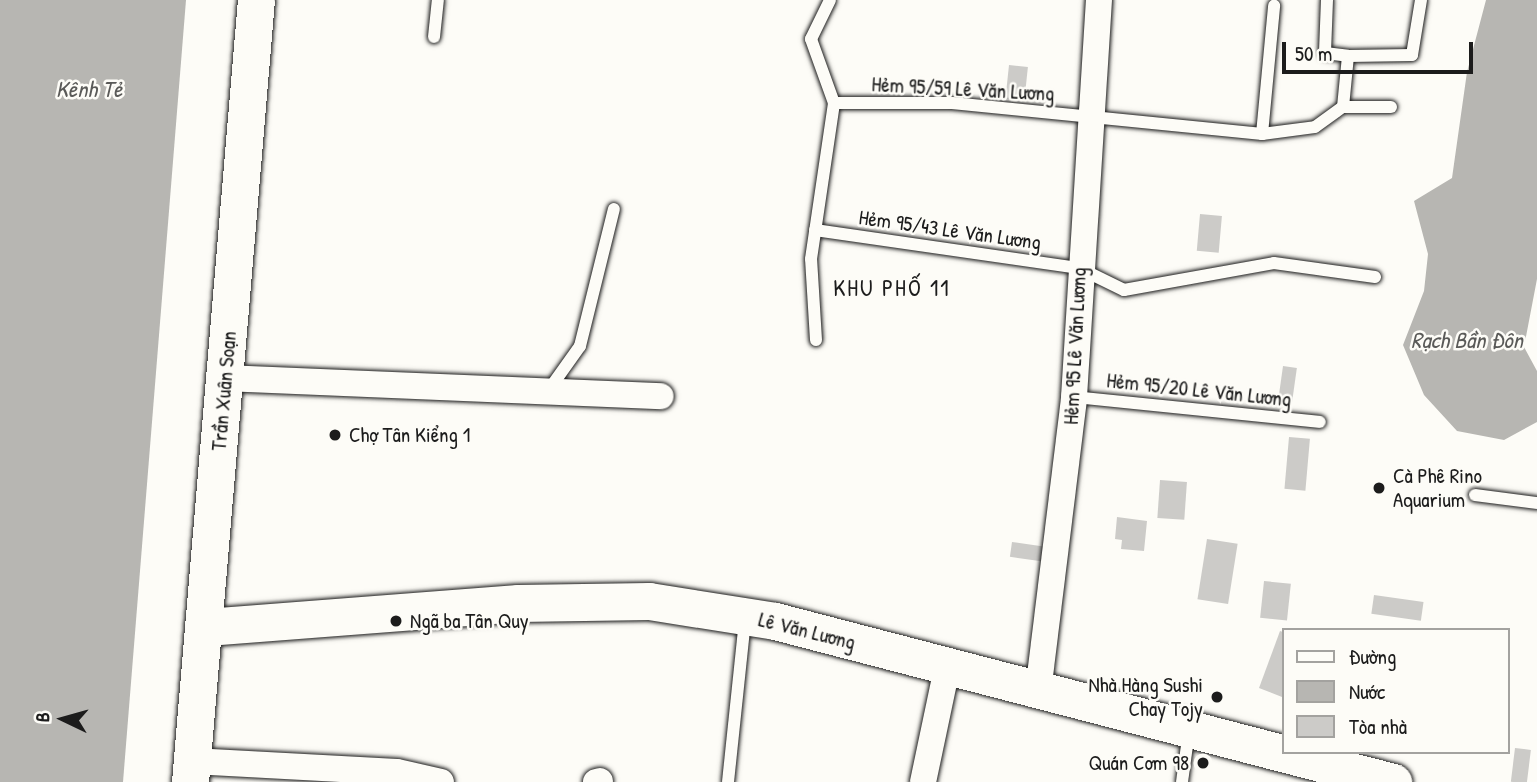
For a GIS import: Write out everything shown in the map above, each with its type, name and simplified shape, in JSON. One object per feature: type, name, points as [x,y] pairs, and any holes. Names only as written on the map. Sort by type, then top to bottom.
[{"type":"street","name":"Trần Xuân Soạn","points":[[191,772],[206,627],[256,0]]},
{"type":"street","name":"Hẻm 95 Lê Văn Lương","points":[[1038,692],[1074,397],[1079,268],[1099,0]]},
{"type":"street","points":[[225,378],[661,396]]},
{"type":"street","name":"Lê Văn Lương","points":[[206,627],[518,603],[649,601],[746,615],[1189,730],[1306,768],[1393,782]]},
{"type":"street","points":[[923,782],[947,668]]},
{"type":"street","points":[[191,772],[397,772],[441,782]]},
{"type":"lane","points":[[434,37],[438,0]]},
{"type":"lane","points":[[816,340],[815,230],[834,103],[811,39],[830,0]]},
{"type":"lane","points":[[1327,0],[1325,53],[1348,56],[1412,55],[1421,0]]},
{"type":"lane","points":[[1262,134],[1274,6]]},
{"type":"lane","points":[[1348,56],[1343,107],[1391,107]]},
{"type":"lane","name":"Hẻm 95/59 Lê Văn Lương","points":[[834,103],[952,103],[1262,134],[1315,127],[1343,107]]},
{"type":"lane","points":[[548,391],[580,346],[614,209]]},
{"type":"lane","name":"Hẻm 95/43 Lê Văn Lương","points":[[815,230],[1079,268],[1124,290],[1274,263],[1375,277]]},
{"type":"lane","name":"Hẻm 95/20 Lê Văn Lương","points":[[1074,397],[1320,422]]},
{"type":"lane","points":[[1475,495],[1537,503]]},
{"type":"lane","points":[[728,782],[746,615]]},
{"type":"lane","points":[[1182,782],[1189,730]]},
{"type":"water","name":"Kênh Tẻ","points":[[0,0],[186,0],[123,782],[0,782]]},
{"type":"water","name":"Rạch Bần Đôn","points":[[1486,0],[1537,0],[1537,279],[1524,347],[1537,371],[1537,422],[1504,440],[1457,431],[1424,395],[1403,345],[1424,291],[1428,254],[1414,201],[1452,178],[1467,72]]},
{"type":"building","points":[[1009,65],[1028,67],[1024,101],[1005,99]]},
{"type":"building","points":[[1200,214],[1222,216],[1219,253],[1197,251]]},
{"type":"building","points":[[1283,366],[1297,368],[1292,405],[1278,403]]},
{"type":"building","points":[[1289,437],[1310,439],[1305,491],[1284,489]]},
{"type":"building","points":[[1160,480],[1187,482],[1184,520],[1157,518]]},
{"type":"building","points":[[1117,517],[1147,521],[1144,551],[1121,549],[1122,540],[1115,539]]},
{"type":"building","points":[[1207,539],[1238,544],[1228,604],[1197,599]]},
{"type":"building","points":[[1012,542],[1049,547],[1047,562],[1010,557]]},
{"type":"building","points":[[1264,581],[1291,584],[1287,621],[1260,618]]},
{"type":"building","points":[[1374,595],[1424,602],[1421,621],[1371,614]]},
{"type":"building","points":[[1280,631],[1282,632],[1282,697],[1259,688]]},
{"type":"building","points":[[1515,748],[1531,750],[1527,782],[1511,782]]},
{"type":"place","name":"Chợ Tân Kiểng 1","points":[[335,435]]},
{"type":"place","name":"Cà Phê Rino Aquarium","points":[[1379,488]]},
{"type":"place","name":"Ngã ba Tân Quy","points":[[396,621]]},
{"type":"place","name":"Nhà Hàng Sushi Chay Tojy","points":[[1217,697]]},
{"type":"place","name":"Quán Cơm 98","points":[[1203,763]]},
{"type":"district","name":"KHU PHỐ 11","points":[[892,288]]}]
